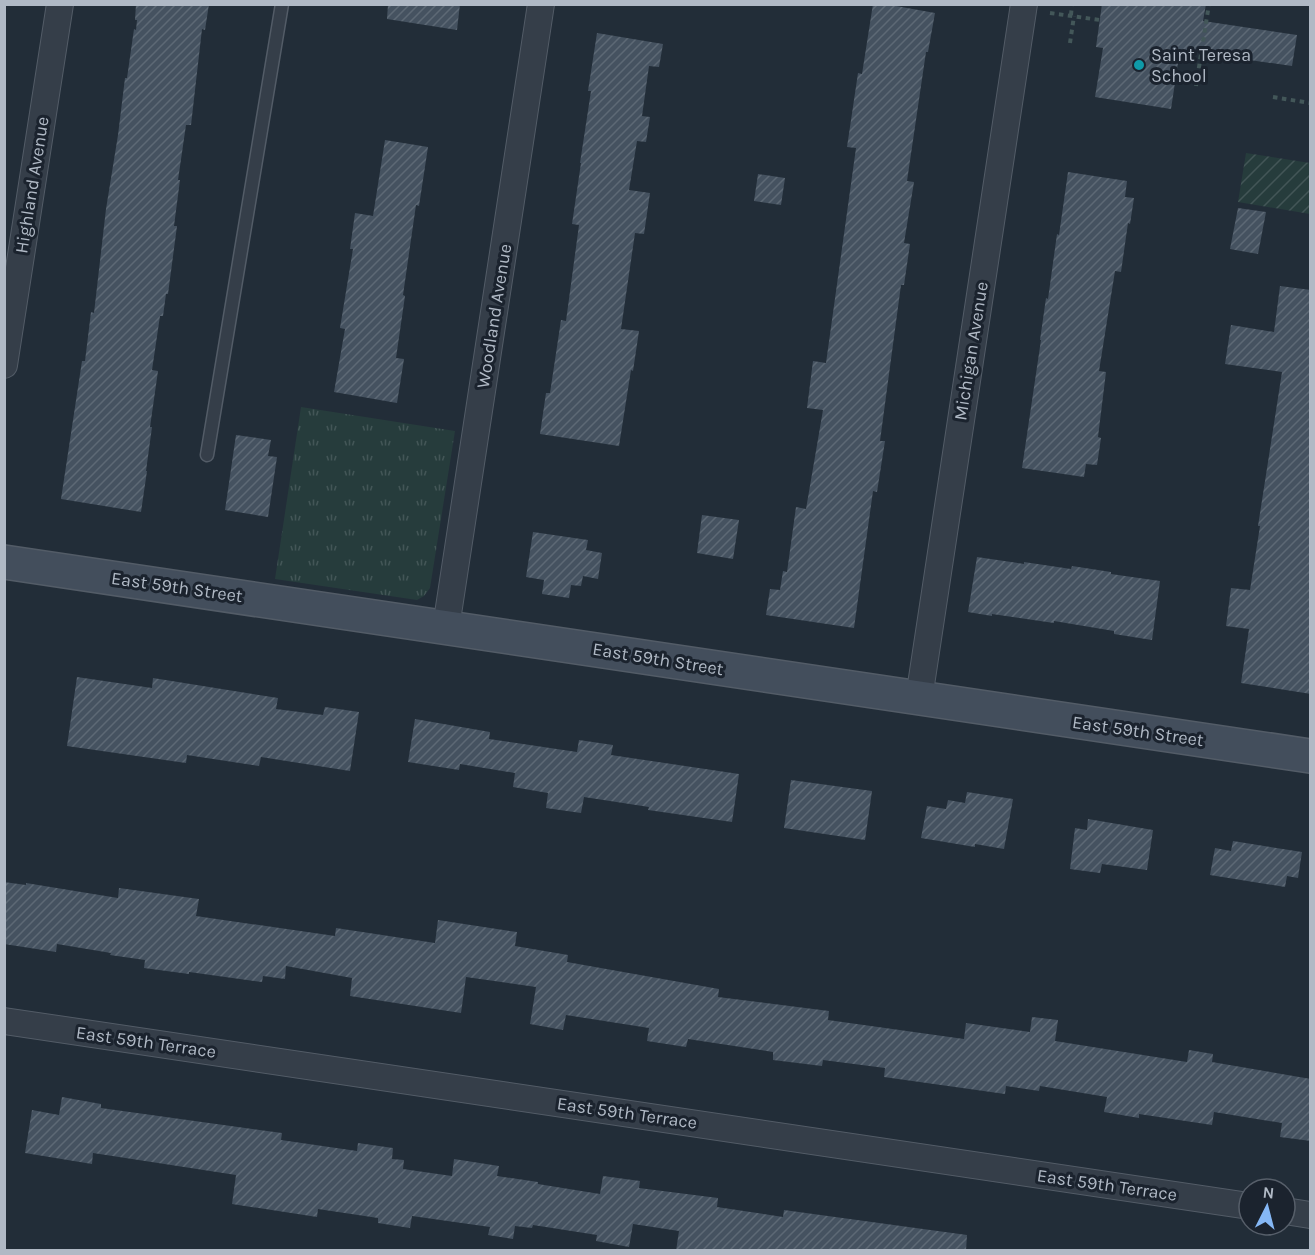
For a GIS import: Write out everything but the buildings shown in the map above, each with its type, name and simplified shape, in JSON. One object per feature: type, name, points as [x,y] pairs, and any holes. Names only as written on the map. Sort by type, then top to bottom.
[{"type":"street","name":"Highland Avenue","points":[[4,365],[60,4]]},
{"type":"street","name":"Woodland Avenue","points":[[446,627],[541,4]]},
{"type":"street","name":"Michigan Avenue","points":[[919,698],[1023,4]]},
{"type":"street","name":"East 59th Street","points":[[4,561],[1311,756]]},
{"type":"street","name":"East 59th Terrace","points":[[4,1021],[1237,1204]]},
{"type":"lane","points":[[207,455],[282,4]]},
{"type":"path","points":[[1070,43],[1072,4]]},
{"type":"path","points":[[1196,86],[1209,4]]},
{"type":"path","points":[[1049,13],[1100,20]]},
{"type":"path","points":[[1273,97],[1311,103]]},
{"type":"green space","points":[[1246,153],[1310,163],[1310,214],[1238,202]]},
{"type":"green space","points":[[301,407],[455,431],[430,588],[424,596],[417,600],[275,579]]},
{"type":"place","name":"Saint Teresa School","points":[[1139,65]]}]
